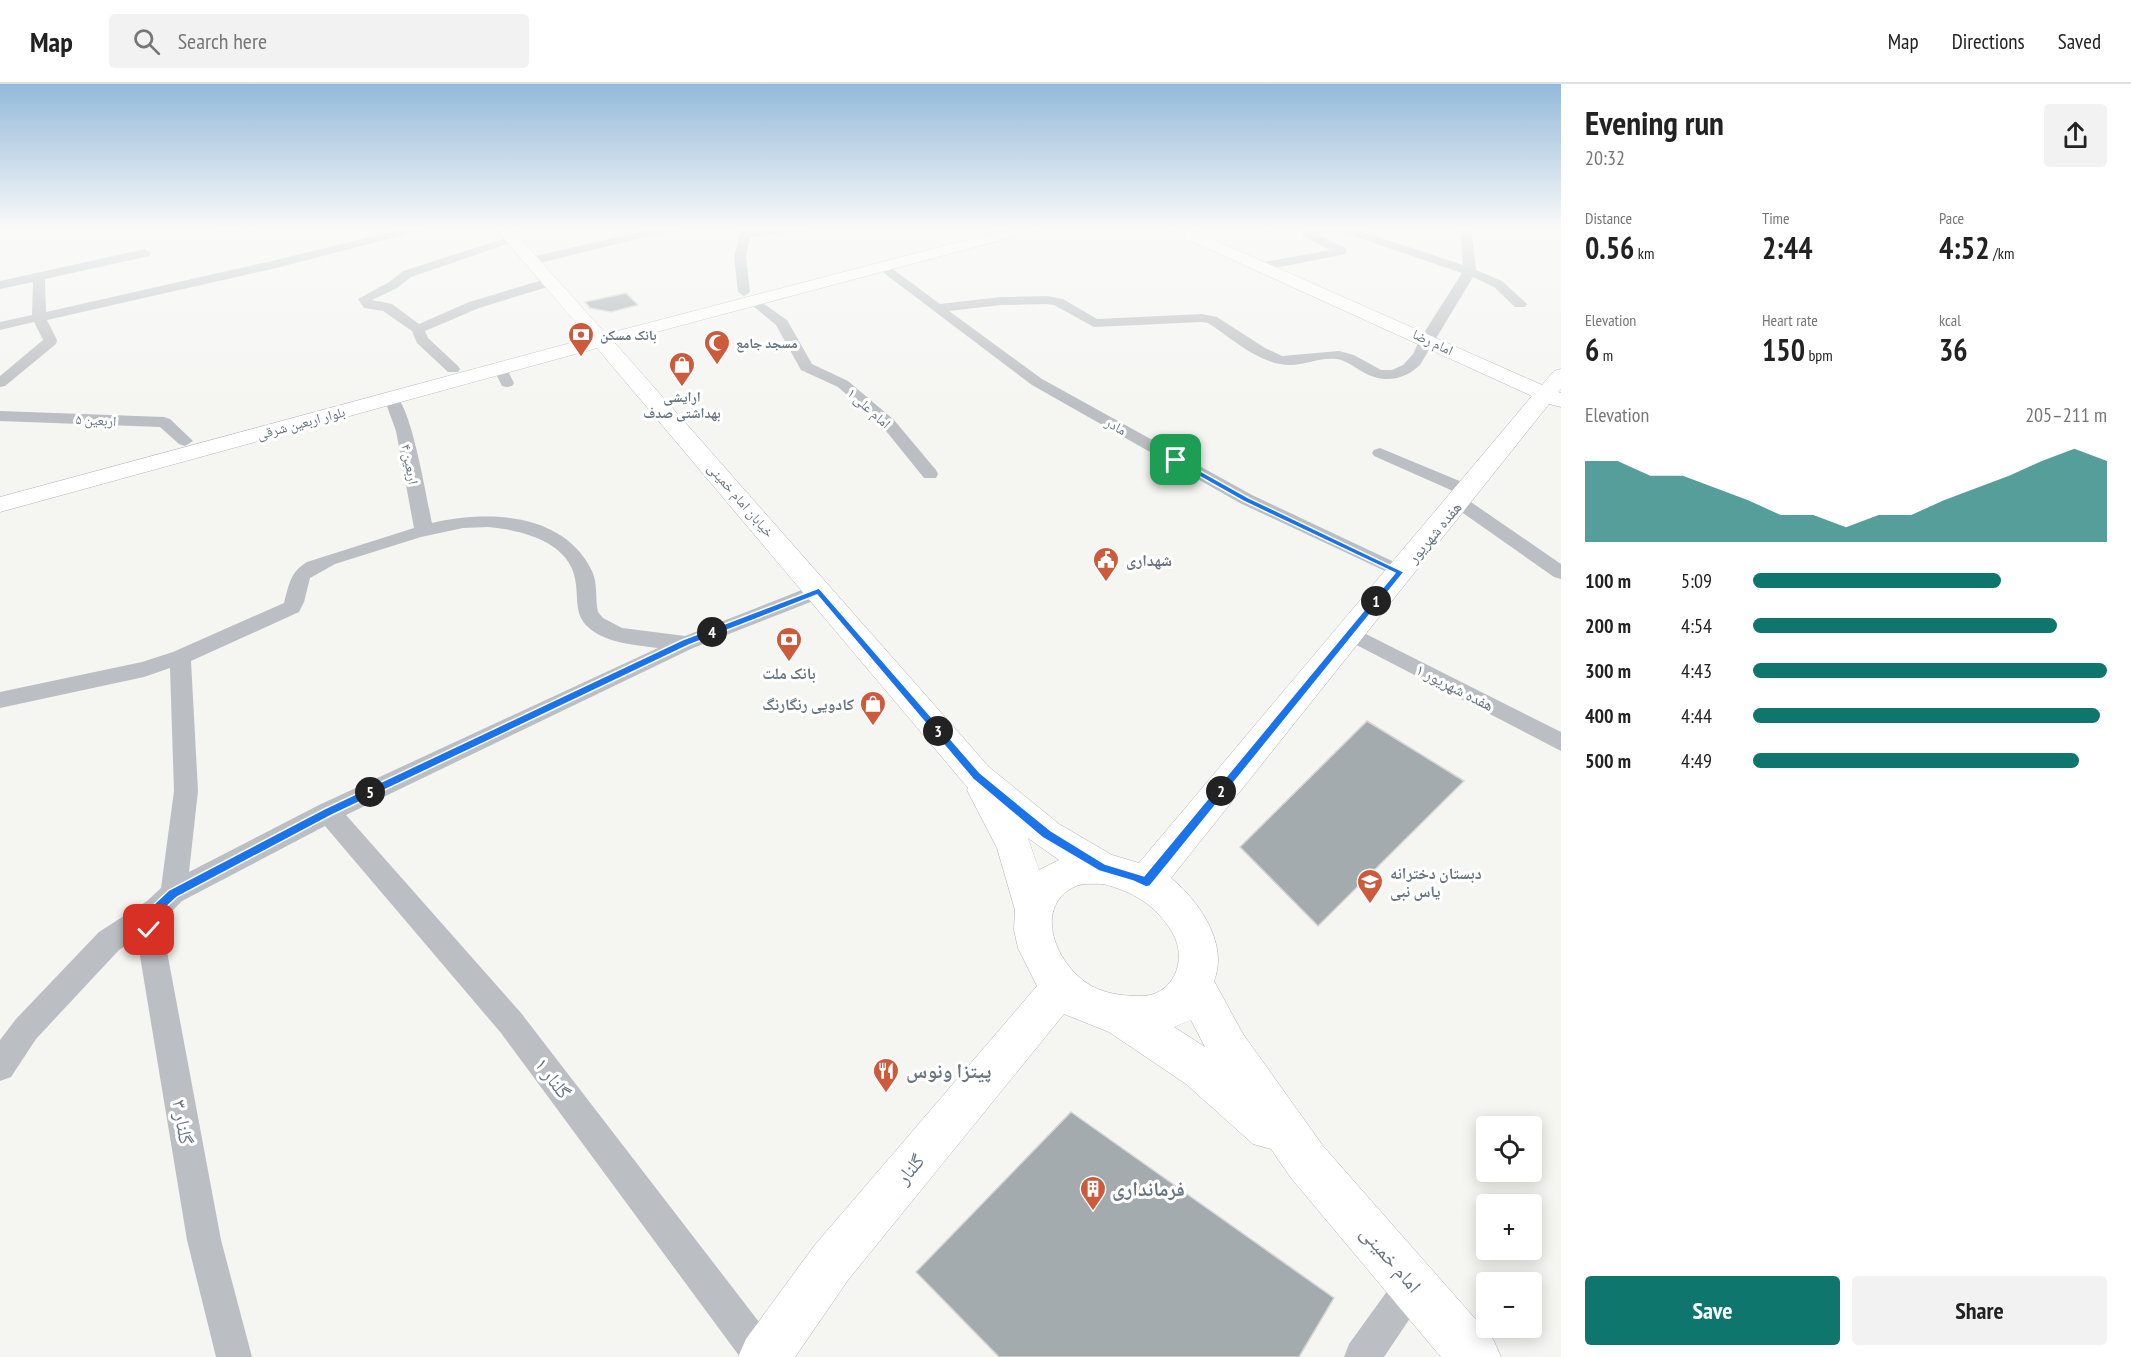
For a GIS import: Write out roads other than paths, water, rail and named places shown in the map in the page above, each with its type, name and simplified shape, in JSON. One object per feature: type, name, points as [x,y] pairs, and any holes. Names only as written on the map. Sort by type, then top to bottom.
[{"type":"main road","name":"خیابان امام خمینی","points":[[554,286],[977,776]]},
{"type":"main road","points":[[749,297],[786,286]]},
{"type":"main road","points":[[597,336],[796,286]]},
{"type":"main road","name":"امام رضا","points":[[1310,286],[1428,339],[1556,390]]},
{"type":"main road","name":"بلوار اربعین شرقی","points":[[0,491],[453,369],[597,336]]},
{"type":"main road","name":"بلوار اربعین شرقی","points":[[0,505],[392,398],[504,376],[597,336]]},
{"type":"main road","name":"هفده شهریور","points":[[1146,882],[1400,572],[1556,390]]},
{"type":"main road","points":[[977,776],[1047,834],[1103,868],[1136,877],[1165,895],[1189,922],[1200,954],[1194,984],[1176,1006],[1145,1017],[1107,1013],[1071,996],[1047,970],[1032,938],[1034,908],[1014,847],[977,776]]},
{"type":"main road","points":[[1034,908],[1046,885],[1071,871],[1103,868]]},
{"type":"main road","points":[[1194,984],[1228,1049],[1307,1162]]},
{"type":"main road","name":"گلنار","points":[[764,1357],[831,1263],[1062,986]]},
{"type":"main road","points":[[1119,1015],[1202,1069],[1307,1162]]},
{"type":"main road","name":"امام خمینی","points":[[1307,1162],[1475,1357]]},
{"type":"street","points":[[0,383],[49,344],[50,340],[39,318],[39,286]]},
{"type":"street","points":[[0,326],[178,286]]},
{"type":"street","points":[[390,286],[364,299],[369,305],[387,307],[420,334],[453,369]]},
{"type":"street","points":[[420,334],[474,304],[535,286]]},
{"type":"street","points":[[747,286],[749,297]]},
{"type":"street","name":"مادر","points":[[909,286],[1037,382],[1246,499],[1400,572]]},
{"type":"street","points":[[938,308],[1000,301],[1047,300],[1058,303],[1094,322],[1202,318],[1212,320],[1276,359],[1295,361],[1338,355],[1383,375],[1411,368],[1425,349],[1428,339],[1460,286]]},
{"type":"street","points":[[1500,286],[1520,304]]},
{"type":"street","name":"امام علی ۱","points":[[749,297],[782,323],[806,367],[843,384],[888,423],[930,474]]},
{"type":"street","name":"اربعین ۴","points":[[392,398],[404,431],[424,531]]},
{"type":"street","name":"اربعین ۵","points":[[0,416],[164,422],[185,441]]},
{"type":"street","points":[[1380,453],[1464,496],[1561,573]]},
{"type":"street","points":[[0,700],[144,669],[180,657],[292,607],[300,577],[307,570],[330,560],[424,531],[472,521],[503,521],[533,528],[561,543],[586,579],[588,614],[596,623],[634,638],[686,642]]},
{"type":"street","points":[[0,1066],[26,1029],[109,940],[164,901],[328,812],[686,642],[819,591]]},
{"type":"street","name":"هفده شهریور ۱","points":[[1350,633],[1561,742]]},
{"type":"street","name":"گلنار ۳","points":[[180,657],[186,791],[164,901],[149,930],[204,1240],[234,1357]]},
{"type":"street","name":"گلنار ۱","points":[[328,812],[512,1023],[764,1357]]},
{"type":"street","points":[[1362,1357],[1413,1284]]},
{"type":"place","name":"بانک مسکن","points":[[581,358]]},
{"type":"place","name":"مسجد جامع","points":[[717,366]]},
{"type":"place","name":"ارایشی بهداشتی صدف","points":[[682,388]]},
{"type":"place","name":"شهداری","points":[[1106,583]]},
{"type":"place","name":"بانک ملت","points":[[789,663]]},
{"type":"place","name":"کادویی رنگارنگ","points":[[873,727]]},
{"type":"place","name":"دبستان دخترانه یاس نبی","points":[[1370,905]]},
{"type":"place","name":"پیتزا ونوس","points":[[886,1094]]},
{"type":"place","name":"فرمانداری","points":[[1093,1212]]}]
